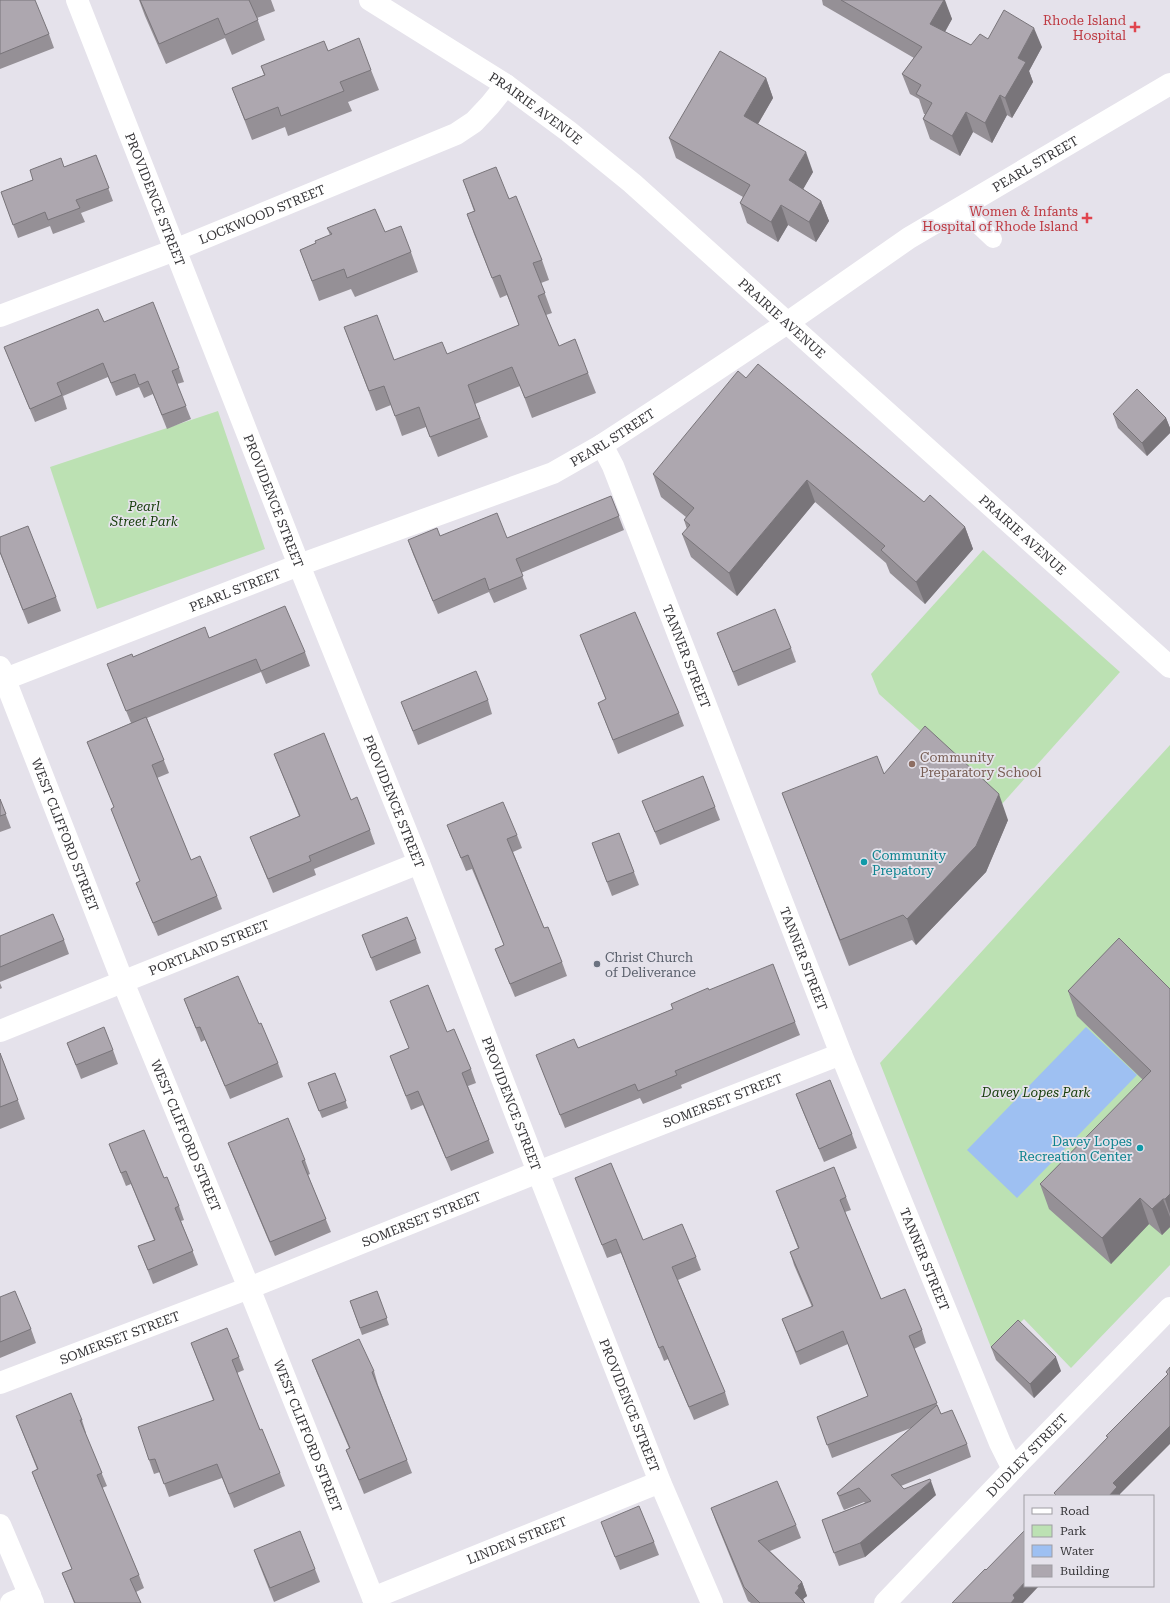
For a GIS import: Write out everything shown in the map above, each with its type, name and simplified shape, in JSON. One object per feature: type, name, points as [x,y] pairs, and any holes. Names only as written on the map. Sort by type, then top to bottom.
[{"type":"street","name":"PROVIDENCE STREET","points":[[77,0],[299,565],[419,863],[538,1172],[660,1482],[712,1603]]},
{"type":"street","name":"PRAIRIE AVENUE","points":[[370,0],[506,85],[568,131],[632,183],[1034,543],[1170,667]]},
{"type":"street","name":"PEARL STREET","points":[[2,676],[299,565],[553,473],[602,445],[787,323],[909,238],[1170,84]]},
{"type":"street","name":"LOCKWOOD STREET","points":[[0,316],[175,250],[456,134],[474,122],[506,85]]},
{"type":"street","name":"TANNER STREET","points":[[602,445],[613,466],[841,1054],[1000,1443],[1013,1469]]},
{"type":"street","name":"WEST CLIFFORD STREET","points":[[2,676],[122,982],[249,1288],[374,1600]]},
{"type":"street","name":"PORTLAND STREET","points":[[0,1031],[419,863]]},
{"type":"street","name":"SOMERSET STREET","points":[[0,1383],[249,1288],[538,1172],[841,1054]]},
{"type":"street","name":"DUDLEY STREET","points":[[885,1603],[1170,1308]]},
{"type":"street","name":"LINDEN STREET","points":[[374,1600],[660,1482]]},
{"type":"street","points":[[0,1525],[24,1600]]},
{"type":"lane","points":[[960,208],[994,239]]},
{"type":"green space","name":"Pearl Street Park","points":[[218,411],[265,549],[97,609],[50,467]]},
{"type":"green space","points":[[983,550],[1120,672],[1002,804],[879,694],[871,674]]},
{"type":"green space","name":"Davey Lopes Park","points":[[1170,745],[1170,1265],[1071,1368],[1024,1319],[992,1350],[880,1063]]},
{"type":"water","points":[[1086,1027],[1137,1075],[1017,1198],[967,1150]]},
{"type":"building","points":[[0,0],[35,0],[49,34],[0,54]]},
{"type":"building","points":[[140,0],[249,0],[258,20],[225,35],[218,18],[159,44]]},
{"type":"building","points":[[841,0],[944,0],[930,24],[971,45],[980,34],[988,39],[1004,10],[1034,28],[1018,58],[1026,62],[1005,98],[1000,95],[985,123],[966,112],[952,136],[923,119],[932,103],[916,94],[921,85],[902,74],[922,47]]},
{"type":"building","points":[[359,38],[371,70],[340,82],[344,91],[281,116],[278,107],[245,120],[232,88],[265,75],[261,66],[324,41],[328,51]]},
{"type":"building","points":[[720,51],[766,78],[744,116],[806,152],[789,180],[821,201],[809,222],[781,205],[771,222],[740,203],[750,185],[669,138]]},
{"type":"building","points":[[96,155],[109,188],[76,200],[80,208],[48,220],[45,212],[13,225],[1,192],[33,180],[30,170],[61,158],[64,167]]},
{"type":"building","points":[[496,167],[509,199],[516,196],[542,260],[533,263],[545,293],[538,296],[559,346],[575,339],[588,373],[525,398],[512,367],[468,385],[480,418],[430,437],[419,407],[395,416],[384,386],[369,391],[344,327],[377,315],[394,360],[442,342],[447,354],[519,325],[500,275],[492,278],[467,214],[475,211],[463,180]]},
{"type":"building","points":[[375,209],[385,232],[401,226],[411,252],[347,278],[344,269],[312,281],[300,250],[316,243],[315,241],[332,234],[327,228]]},
{"type":"building","points":[[153,302],[179,368],[172,371],[186,406],[162,415],[148,381],[139,385],[135,374],[111,383],[103,363],[57,383],[62,395],[30,409],[4,347],[98,309],[104,322]]},
{"type":"building","points":[[758,364],[924,502],[930,495],[965,527],[916,582],[881,550],[885,546],[807,480],[729,573],[682,534],[690,525],[684,520],[694,508],[653,474],[738,371],[746,378]]},
{"type":"building","points":[[1137,389],[1166,418],[1142,443],[1113,414]]},
{"type":"building","points":[[611,496],[619,516],[516,559],[523,576],[489,590],[485,578],[433,601],[408,540],[437,528],[440,536],[497,513],[507,538]]},
{"type":"building","points":[[28,526],[56,597],[23,610],[0,552],[0,537]]},
{"type":"building","points":[[285,606],[305,652],[261,671],[256,659],[126,711],[107,664],[132,654],[133,657],[205,627],[209,638]]},
{"type":"building","points":[[775,609],[791,648],[733,672],[717,633]]},
{"type":"building","points":[[635,612],[679,713],[613,740],[598,703],[606,699],[580,635]]},
{"type":"building","points":[[476,671],[488,700],[413,731],[401,702]]},
{"type":"building","points":[[146,717],[164,760],[152,765],[191,860],[200,856],[217,896],[153,923],[136,883],[140,881],[111,809],[114,807],[87,742]]},
{"type":"building","name":"Community Prepatory","points":[[925,726],[999,794],[976,846],[907,919],[903,915],[840,940],[782,793],[877,756],[884,774]]},
{"type":"building","points":[[324,733],[351,800],[357,797],[370,830],[309,856],[311,861],[268,879],[250,837],[300,816],[274,754]]},
{"type":"building","points":[[703,776],[715,807],[655,832],[642,801]]},
{"type":"building","points":[[0,799],[6,814],[0,816]]},
{"type":"building","points":[[503,802],[517,835],[507,839],[544,928],[548,927],[562,962],[510,984],[495,949],[504,945],[468,855],[461,858],[447,825]]},
{"type":"building","points":[[619,833],[634,872],[607,882],[592,843]]},
{"type":"building","points":[[53,914],[64,940],[0,967],[0,936]]},
{"type":"building","points":[[407,917],[416,939],[371,958],[362,935]]},
{"type":"building","points":[[1119,938],[1170,989],[1170,1194],[1152,1209],[1140,1198],[1102,1238],[1040,1184],[1151,1071],[1068,991]]},
{"type":"building","points":[[773,964],[795,1022],[675,1071],[677,1075],[638,1091],[635,1084],[560,1115],[536,1055],[574,1039],[578,1048],[673,1009],[671,1004],[708,988],[709,990]]},
{"type":"building","points":[[238,976],[259,1024],[261,1023],[278,1063],[225,1086],[200,1027],[196,1028],[184,999]]},
{"type":"building","points":[[428,985],[447,1032],[454,1029],[471,1069],[462,1073],[489,1140],[446,1158],[418,1091],[406,1096],[390,1056],[409,1048],[390,1001]]},
{"type":"building","points":[[104,1027],[113,1050],[76,1065],[67,1043]]},
{"type":"building","points":[[0,1053],[18,1100],[0,1107]]},
{"type":"building","points":[[335,1073],[346,1101],[319,1111],[308,1083]]},
{"type":"building","points":[[830,1080],[852,1134],[819,1149],[796,1094]]},
{"type":"building","points":[[288,1118],[305,1160],[302,1161],[326,1219],[270,1242],[228,1143]]},
{"type":"building","points":[[144,1130],[164,1178],[167,1177],[179,1206],[175,1208],[193,1251],[148,1270],[138,1246],[155,1240],[126,1171],[121,1173],[109,1144]]},
{"type":"building","points":[[611,1163],[643,1240],[682,1224],[696,1257],[672,1267],[725,1392],[689,1407],[663,1346],[659,1348],[616,1239],[602,1245],[575,1178]]},
{"type":"building","points":[[834,1167],[846,1197],[840,1200],[881,1299],[905,1289],[922,1330],[909,1336],[937,1403],[827,1445],[817,1417],[868,1396],[843,1331],[796,1352],[782,1319],[813,1306],[790,1252],[799,1248],[776,1191]]},
{"type":"building","points":[[15,1291],[31,1329],[0,1342],[0,1297]]},
{"type":"building","points":[[377,1291],[387,1318],[360,1328],[350,1301]]},
{"type":"building","points":[[1018,1320],[1056,1357],[1030,1384],[991,1347]]},
{"type":"building","points":[[227,1328],[239,1357],[232,1360],[260,1430],[262,1429],[280,1473],[229,1494],[217,1464],[164,1484],[155,1459],[149,1460],[138,1427],[214,1400],[191,1343]]},
{"type":"building","points":[[359,1339],[374,1371],[372,1372],[407,1460],[359,1480],[346,1450],[350,1448],[312,1360]]},
{"type":"building","points":[[1170,1367],[1170,1426],[1113,1483],[1117,1487],[1110,1495],[1056,1495],[1054,1493],[1108,1437],[1106,1436],[1168,1374],[1166,1372]]},
{"type":"building","points":[[71,1393],[82,1420],[80,1420],[102,1473],[97,1475],[139,1575],[130,1579],[141,1603],[75,1603],[62,1573],[72,1569],[32,1472],[38,1469],[16,1416]]},
{"type":"building","points":[[937,1405],[941,1414],[952,1410],[967,1444],[891,1475],[904,1489],[930,1479],[931,1481],[860,1543],[834,1553],[822,1520],[871,1501],[859,1488],[839,1496],[837,1493]]},
{"type":"building","points":[[777,1481],[796,1525],[758,1541],[802,1582],[798,1586],[799,1588],[795,1593],[805,1603],[760,1603],[744,1587],[711,1508]]},
{"type":"building","points":[[639,1506],[654,1542],[615,1557],[601,1522]]},
{"type":"building","points":[[300,1531],[315,1569],[270,1588],[254,1550]]},
{"type":"building","points":[[1024,1531],[1024,1583],[1013,1595],[1015,1598],[1011,1603],[952,1603],[985,1569],[986,1570]]},
{"type":"place","name":"Rhode Island Hospital","points":[[1135,27]]},
{"type":"place","name":"Women & Infants Hospital of Rhode Island","points":[[1087,218]]},
{"type":"place","name":"Community Preparatory School","points":[[912,764]]},
{"type":"place","name":"Community Prepatory","points":[[864,862]]},
{"type":"place","name":"Christ Church of Deliverance","points":[[597,964]]},
{"type":"place","name":"Davey Lopes Recreation Center","points":[[1140,1148]]}]
